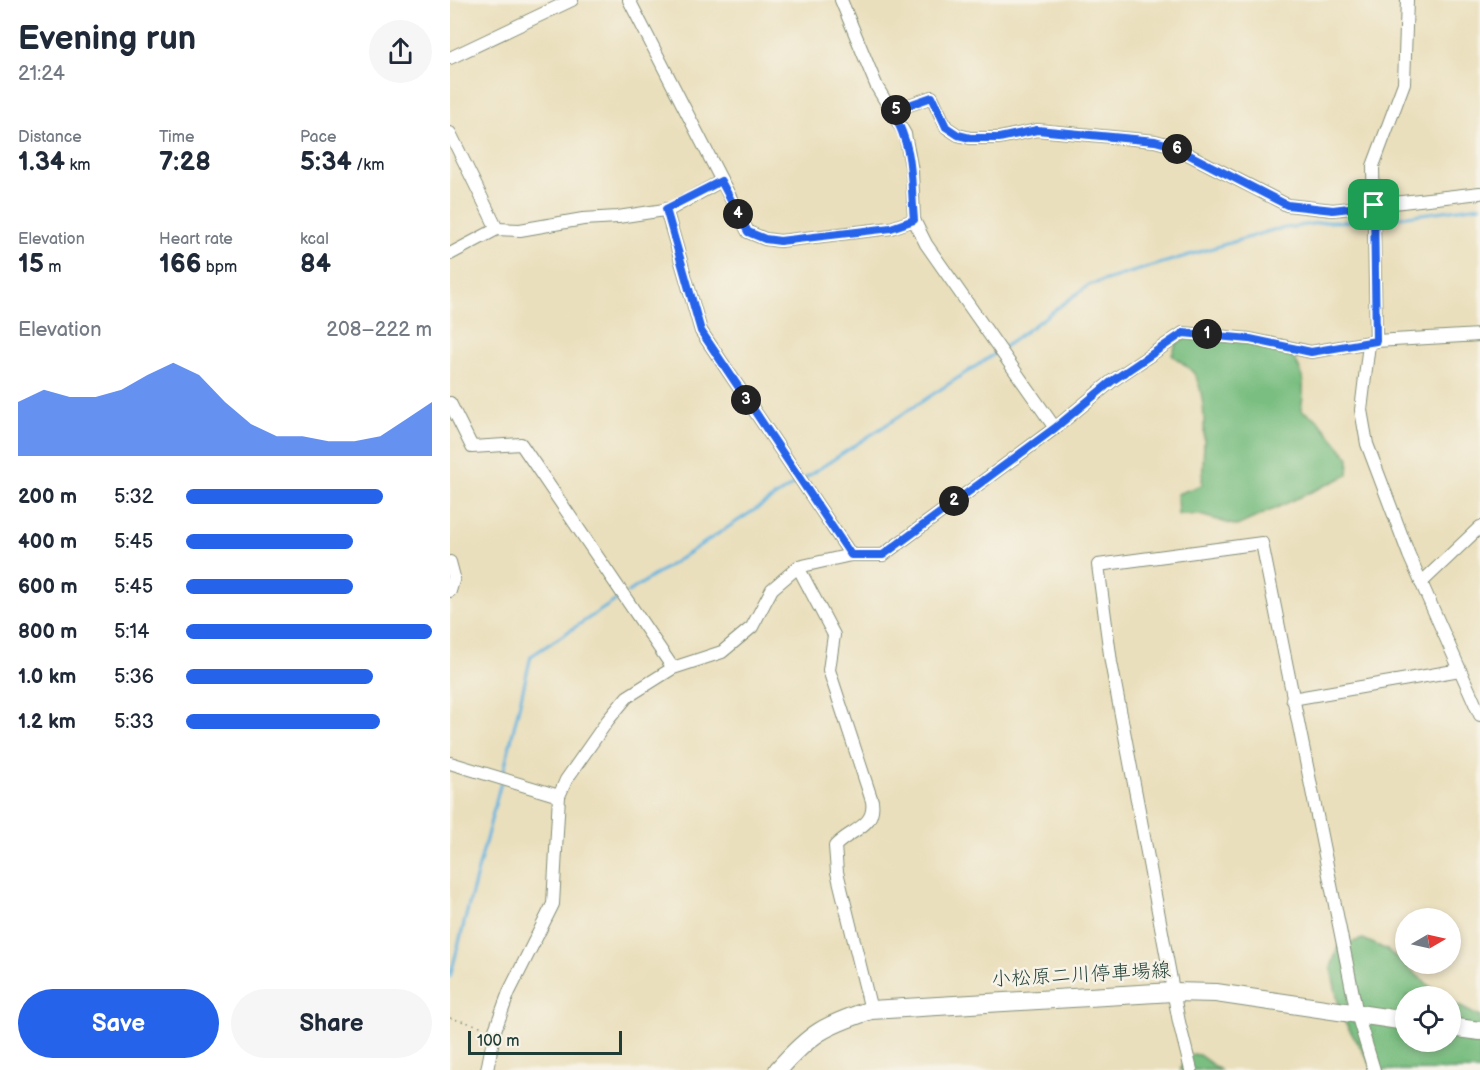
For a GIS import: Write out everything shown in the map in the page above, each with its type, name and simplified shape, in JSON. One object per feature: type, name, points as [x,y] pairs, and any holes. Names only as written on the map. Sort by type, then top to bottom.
[{"type":"main road","name":"小松原二川停車場線","points":[[778,1070],[801,1044],[825,1026],[872,1010],[1173,992],[1216,993],[1395,1019]]},
{"type":"main road","points":[[1461,1028],[1480,1031]]},
{"type":"street","points":[[450,58],[572,0]]},
{"type":"street","points":[[629,0],[748,232],[765,239],[780,241],[891,228],[914,220]]},
{"type":"street","points":[[841,0],[865,63],[905,134],[912,171],[914,220],[926,244],[1055,428]]},
{"type":"street","points":[[1407,0],[1404,83],[1373,166],[1375,229],[1373,343],[1361,410],[1367,444],[1421,583],[1480,716]]},
{"type":"street","points":[[892,111],[932,97],[946,127],[964,136],[999,138],[1037,130],[1155,141],[1170,145],[1287,205],[1333,210],[1374,209],[1480,193]]},
{"type":"street","points":[[450,133],[497,230]]},
{"type":"street","points":[[450,254],[497,230],[520,230],[666,209],[721,181]]},
{"type":"street","points":[[666,209],[701,331],[851,555]]},
{"type":"street","points":[[487,1070],[495,1030],[509,993],[553,904],[559,796],[566,780],[608,720],[627,698],[673,668],[722,652],[752,627],[772,589],[798,567],[851,555],[883,555],[1055,428],[1112,381],[1183,333],[1250,339],[1311,352],[1373,343],[1480,335]]},
{"type":"street","points":[[450,403],[472,447],[521,444],[673,668]]},
{"type":"street","points":[[1421,583],[1480,527]]},
{"type":"street","points":[[1191,1070],[1173,992],[1112,662],[1098,565],[1262,543],[1358,1014],[1374,1070]]},
{"type":"street","points":[[450,562],[454,577],[450,591]]},
{"type":"street","points":[[798,567],[834,635],[829,670],[874,812],[870,820],[844,837],[835,846],[837,872],[872,1010]]},
{"type":"street","points":[[1292,699],[1460,670]]},
{"type":"street","points":[[450,763],[559,796]]},
{"type":"path","points":[[450,1018],[495,1030]]},
{"type":"green space","points":[[1187,337],[1252,343],[1292,354],[1303,381],[1301,410],[1317,419],[1349,458],[1348,475],[1237,526],[1200,515],[1178,515],[1177,494],[1202,485],[1204,416],[1200,388],[1192,371],[1172,355],[1176,344]]},
{"type":"green space","points":[[1363,939],[1387,950],[1395,957],[1395,974],[1415,974],[1429,986],[1395,986],[1395,1052],[1461,1052],[1461,1007],[1480,1017],[1480,1070],[1378,1070],[1373,1068],[1341,1016],[1331,968],[1338,946]]},
{"type":"green space","points":[[1193,1054],[1199,1055],[1220,1070],[1180,1070],[1185,1058]]},
{"type":"waterway","points":[[1378,220],[1480,206]]},
{"type":"waterway","points":[[1004,347],[1089,285],[1273,230],[1325,222],[1372,221]]},
{"type":"waterway","points":[[805,478],[996,353]]},
{"type":"waterway","points":[[627,593],[799,481]]},
{"type":"waterway","points":[[503,774],[531,656],[621,597]]},
{"type":"waterway","points":[[450,977],[501,782]]},
{"type":"route","points":[[932,97],[946,127],[958,135],[970,138],[999,138],[1037,130],[1155,141],[1170,145],[1287,205],[1333,210],[1374,205],[1376,341],[1370,344],[1311,352],[1250,339],[1183,333],[1112,381],[1055,428],[883,555],[851,555],[713,352],[701,331],[666,209],[721,181],[748,232],[765,239],[780,241],[891,228],[914,220],[912,171],[905,134],[892,111],[932,97]]}]
